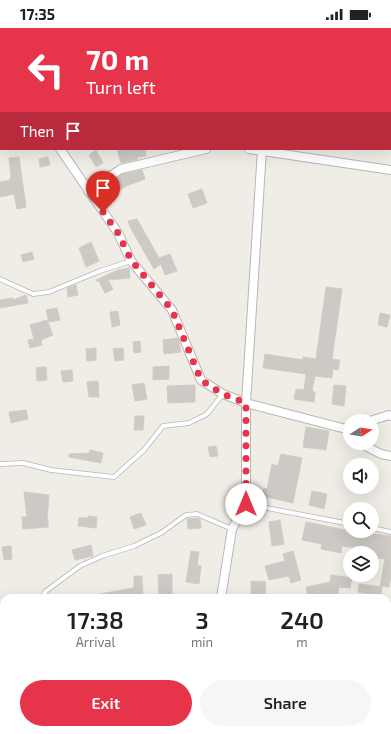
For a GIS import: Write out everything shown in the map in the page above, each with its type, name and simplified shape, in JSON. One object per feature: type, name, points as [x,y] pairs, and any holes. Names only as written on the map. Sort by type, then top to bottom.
[{"type":"street","points":[[61,150],[118,233],[131,260],[172,310],[201,380],[223,394],[246,403],[343,428]]},
{"type":"street","points":[[88,191],[121,169],[202,150]]},
{"type":"street","points":[[222,594],[232,529],[246,504],[246,403],[262,150],[391,170]]},
{"type":"street","points":[[379,418],[389,415],[391,416]]},
{"type":"street","points":[[373,450],[381,454],[391,456]]},
{"type":"lane","points":[[0,279],[33,294],[49,292],[131,260]]},
{"type":"lane","points":[[0,464],[23,463],[51,470],[114,477],[144,450],[163,426],[189,423],[207,414],[223,394]]},
{"type":"lane","points":[[246,504],[343,523]]},
{"type":"lane","points":[[44,594],[80,566],[102,556],[134,546],[161,534],[186,516],[197,514],[232,529]]},
{"type":"lane","points":[[379,529],[391,532]]},
{"type":"building","points":[[96,150],[103,163],[96,167],[89,155]]},
{"type":"building","points":[[117,150],[145,150],[146,156],[121,163]]},
{"type":"building","points":[[19,157],[26,207],[17,209],[14,194],[0,197],[0,182],[10,180],[9,158]]},
{"type":"building","points":[[48,157],[50,165],[40,167],[39,159]]},
{"type":"building","points":[[142,170],[145,179],[126,186],[111,195],[105,186],[123,174]]},
{"type":"building","points":[[202,189],[207,203],[193,208],[188,194]]},
{"type":"building","points":[[137,219],[159,258],[170,254],[177,271],[165,275],[161,264],[154,269],[128,221]]},
{"type":"building","points":[[91,242],[99,261],[86,267],[79,248]]},
{"type":"building","points":[[32,252],[34,259],[23,262],[21,255]]},
{"type":"building","points":[[129,268],[130,278],[108,280],[113,289],[105,293],[99,281],[96,281],[118,270]]},
{"type":"building","points":[[76,285],[78,295],[68,297],[67,288]]},
{"type":"building","points":[[326,287],[342,289],[332,359],[340,360],[338,370],[333,369],[332,378],[315,376],[312,391],[315,392],[314,402],[294,399],[296,389],[304,390],[306,374],[263,368],[265,354],[303,360],[303,357],[316,359]]},
{"type":"building","points":[[26,295],[28,303],[0,308],[0,300],[13,298],[13,300]]},
{"type":"building","points":[[57,308],[60,320],[49,322],[46,310]]},
{"type":"building","points":[[118,311],[120,325],[112,327],[110,312]]},
{"type":"building","points":[[380,313],[390,315],[387,327],[378,325]]},
{"type":"building","points":[[47,320],[53,335],[41,340],[42,345],[30,348],[28,340],[34,339],[30,325]]},
{"type":"building","points":[[178,338],[181,352],[164,354],[163,340]]},
{"type":"building","points":[[140,341],[141,352],[134,353],[133,342]]},
{"type":"building","points":[[96,348],[96,360],[87,361],[86,349]]},
{"type":"building","points":[[123,348],[124,360],[115,361],[113,349]]},
{"type":"building","points":[[169,366],[169,379],[153,380],[153,367]]},
{"type":"building","points":[[46,367],[47,380],[37,381],[36,368]]},
{"type":"building","points":[[72,370],[73,381],[63,382],[61,371]]},
{"type":"building","points":[[98,381],[99,397],[89,397],[87,382]]},
{"type":"building","points":[[144,383],[147,399],[135,401],[132,385]]},
{"type":"building","points":[[195,385],[195,402],[168,403],[167,386]]},
{"type":"building","points":[[334,385],[346,386],[344,406],[332,404]]},
{"type":"building","points":[[26,410],[28,419],[11,423],[9,412]]},
{"type":"building","points":[[135,416],[144,416],[143,430],[134,430]]},
{"type":"building","points":[[306,427],[329,431],[326,450],[303,447]]},
{"type":"building","points":[[216,446],[218,456],[210,457],[208,447]]},
{"type":"building","points":[[90,450],[103,453],[101,463],[69,457],[69,454],[90,453]]},
{"type":"building","points":[[281,454],[302,458],[293,503],[262,496],[264,488],[267,489],[272,464],[278,466]]},
{"type":"building","points":[[312,491],[327,494],[324,509],[309,505]]},
{"type":"building","points":[[24,492],[49,495],[47,519],[48,527],[23,529],[22,517],[27,517]]},
{"type":"building","points":[[141,513],[146,525],[134,529],[130,517]]},
{"type":"building","points":[[88,516],[97,517],[96,528],[78,526],[79,518],[88,518]]},
{"type":"building","points":[[187,519],[200,519],[201,528],[188,529]]},
{"type":"building","points":[[280,520],[284,544],[272,546],[269,522]]},
{"type":"building","points":[[306,522],[343,530],[343,538],[379,538],[379,535],[391,536],[391,576],[389,587],[380,586],[385,559],[379,558],[379,546],[342,546],[341,553],[321,549],[322,544],[302,540]]},
{"type":"building","points":[[91,545],[93,556],[75,560],[72,550]]},
{"type":"building","points":[[11,546],[12,559],[4,560],[2,547]]},
{"type":"building","points":[[191,551],[199,552],[197,565],[201,566],[199,584],[186,582]]},
{"type":"building","points":[[293,551],[301,580],[291,583],[289,576],[269,580],[265,566],[285,561],[283,554]]},
{"type":"building","points":[[172,574],[172,594],[159,594],[158,575]]},
{"type":"building","points":[[331,575],[343,577],[343,582],[351,582],[350,588],[339,587],[338,594],[307,594],[306,587],[330,582]]},
{"type":"building","points":[[134,576],[142,576],[143,594],[100,594],[134,588]]},
{"type":"building","points":[[251,581],[266,582],[265,594],[251,594]]},
{"type":"building","points":[[359,584],[382,587],[381,594],[358,592]]},
{"type":"route","points":[[103,212],[118,233],[131,260],[172,310],[201,380],[223,394],[246,403],[246,504]]}]
